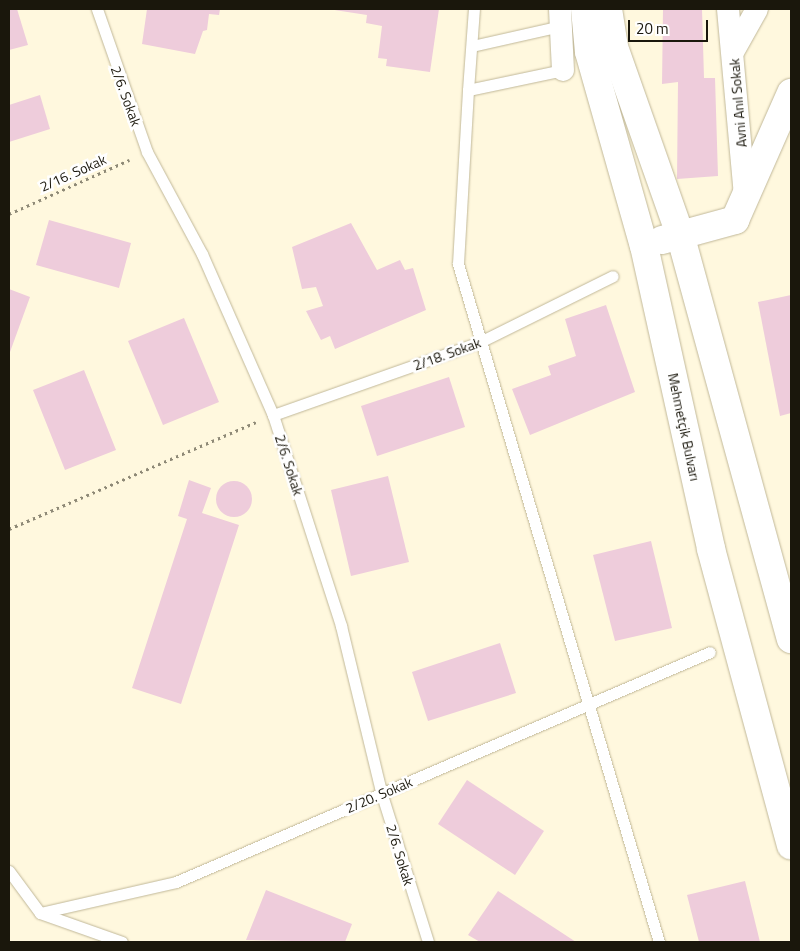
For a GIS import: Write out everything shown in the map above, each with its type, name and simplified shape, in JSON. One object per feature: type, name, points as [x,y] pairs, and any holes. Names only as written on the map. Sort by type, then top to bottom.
[{"type":"main road","name":"Mehmetçik Bulvarı","points":[[585,9],[680,234],[791,639]]},
{"type":"main road","name":"Mehmetçik Bulvarı","points":[[608,9],[601,49],[644,246],[711,549],[791,845]]},
{"type":"main road","points":[[644,246],[680,234],[735,220],[791,93]]},
{"type":"street","name":"Avni Anıl Sokak","points":[[728,9],[734,50],[745,197]]},
{"type":"street","points":[[734,50],[757,9]]},
{"type":"street","points":[[560,17],[563,70],[601,49]]},
{"type":"lane","name":"2/6. Sokak","points":[[97,9],[147,152],[202,254],[273,415],[341,626],[382,795],[428,942]]},
{"type":"lane","points":[[474,9],[458,264],[590,703],[659,942]]},
{"type":"lane","points":[[472,46],[560,17]]},
{"type":"lane","points":[[468,90],[563,70]]},
{"type":"lane","name":"2/18. Sokak","points":[[273,415],[480,342],[613,276]]},
{"type":"lane","name":"2/20. Sokak","points":[[40,913],[176,882],[382,795],[710,652]]},
{"type":"lane","points":[[9,871],[40,913],[122,942]]},
{"type":"path","name":"2/16. Sokak","points":[[9,214],[147,152]]},
{"type":"path","points":[[9,529],[273,415]]},
{"type":"building","points":[[9,9],[17,9],[28,45],[9,50]]},
{"type":"building","points":[[147,9],[220,9],[219,15],[209,14],[207,30],[203,31],[195,54],[142,44]]},
{"type":"building","points":[[328,9],[439,9],[430,72],[386,66],[387,59],[378,58],[382,26],[366,23],[367,15]]},
{"type":"building","points":[[663,9],[702,9],[704,78],[715,78],[718,176],[677,179],[678,82],[662,84]]},
{"type":"building","points":[[40,95],[50,129],[9,142],[9,105]]},
{"type":"building","points":[[49,220],[131,243],[119,288],[36,265]]},
{"type":"building","points":[[351,223],[377,270],[400,260],[405,270],[413,268],[426,310],[335,349],[330,336],[321,340],[306,311],[323,306],[316,287],[302,289],[292,247]]},
{"type":"building","points":[[9,289],[30,297],[10,352],[9,351]]},
{"type":"building","points":[[791,295],[791,413],[780,416],[758,302]]},
{"type":"building","points":[[606,305],[635,392],[530,435],[512,389],[551,375],[548,366],[576,356],[565,319]]},
{"type":"building","points":[[184,318],[219,402],[163,425],[128,341]]},
{"type":"building","points":[[84,370],[116,450],[65,470],[33,390]]},
{"type":"building","points":[[449,377],[465,427],[377,456],[361,406]]},
{"type":"building","points":[[388,476],[409,562],[351,576],[331,490]]},
{"type":"building","points":[[189,480],[211,488],[202,513],[239,525],[181,704],[132,688],[187,519],[178,516]]},
{"type":"building","points":[[234,481],[241,482],[247,486],[251,492],[251,506],[247,512],[241,516],[234,517],[227,516],[221,512],[217,506],[216,499],[217,492],[221,486],[227,482]]},
{"type":"building","points":[[651,541],[672,628],[615,641],[593,555]]},
{"type":"building","points":[[500,643],[516,693],[428,721],[412,672]]},
{"type":"building","points":[[467,780],[544,831],[515,875],[438,824]]},
{"type":"building","points":[[745,881],[760,942],[699,942],[687,895]]},
{"type":"building","points":[[266,890],[352,924],[345,942],[246,940]]},
{"type":"building","points":[[498,891],[576,942],[480,942],[468,935]]}]
